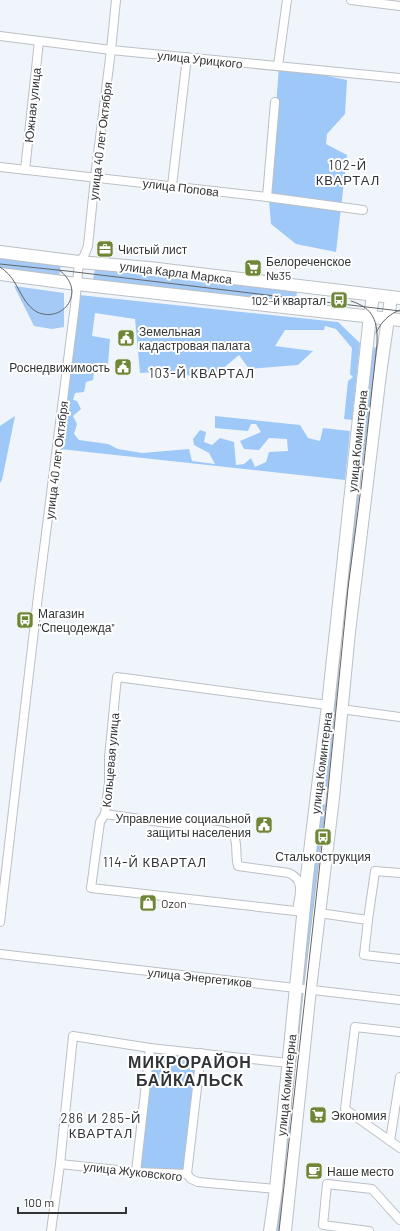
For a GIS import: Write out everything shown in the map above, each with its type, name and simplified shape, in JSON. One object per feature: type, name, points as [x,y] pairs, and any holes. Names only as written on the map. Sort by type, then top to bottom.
[{"type":"street","name":"улица 40 лет Октября","points":[[0,922],[79,262],[84,256],[88,246],[116,0]]},
{"type":"street","points":[[278,66],[287,0]]},
{"type":"street","points":[[351,0],[400,6]]},
{"type":"street","name":"улица Урицкого","points":[[0,36],[111,50],[400,78]]},
{"type":"street","name":"Южная улица","points":[[25,170],[39,41]]},
{"type":"street","points":[[172,186],[187,57]]},
{"type":"street","points":[[267,197],[275,102]]},
{"type":"street","name":"улица Попова","points":[[0,167],[267,197],[362,210]]},
{"type":"street","name":"улица Карла Маркса","points":[[0,252],[79,262],[149,268],[395,298]]},
{"type":"street","name":"улица Карла Маркса","points":[[0,274],[394,319]]},
{"type":"street","name":"улица Коминтерна","points":[[270,1231],[276,1189],[296,987],[300,911],[310,847],[328,705],[373,296]]},
{"type":"street","name":"улица Коминтерна","points":[[285,1231],[310,989],[333,798],[341,709],[366,486],[383,345],[394,319],[395,298]]},
{"type":"street","name":"Кольцевая улица","points":[[300,911],[91,888],[100,822],[105,814],[117,677],[328,705]]},
{"type":"street","points":[[341,709],[400,717]]},
{"type":"street","points":[[105,814],[224,832],[234,835],[237,843],[238,866],[289,873],[296,876],[300,883],[300,911]]},
{"type":"street","points":[[400,873],[375,871],[364,955],[400,960]]},
{"type":"street","points":[[319,913],[368,920]]},
{"type":"street","name":"улица Энергетиков","points":[[0,954],[400,1000]]},
{"type":"street","points":[[400,1032],[355,1027],[345,1109],[400,1148]]},
{"type":"street","points":[[51,1231],[60,1164],[73,1036],[150,1048],[288,1063]]},
{"type":"street","points":[[136,1172],[150,1048]]},
{"type":"street","points":[[186,1174],[201,1053]]},
{"type":"street","points":[[390,1141],[400,1077]]},
{"type":"street","name":"улица Жуковского","points":[[60,1164],[136,1172],[186,1174],[191,1179],[198,1182],[276,1189]]},
{"type":"street","points":[[369,1231],[323,1225],[327,1184],[372,1189],[400,1220]]},
{"type":"shaded area","points":[[279,66],[347,80],[345,114],[327,134],[326,144],[347,155],[336,252],[296,244],[271,224],[269,201]]},
{"type":"shaded area","points":[[0,258],[61,265],[59,277],[0,270]]},
{"type":"shaded area","points":[[95,269],[297,292],[295,305],[93,280]]},
{"type":"shaded area","points":[[14,286],[64,293],[64,327],[52,329],[34,326]]},
{"type":"shaded area","points":[[79,295],[338,322],[360,343],[352,420],[344,419],[348,381],[353,377],[350,374],[352,348],[336,329],[325,326],[324,330],[285,330],[275,346],[313,351],[298,365],[249,369],[239,355],[213,377],[198,378],[171,371],[140,373],[135,319],[95,313],[92,336],[110,339],[108,364],[95,366],[93,380],[86,382],[84,392],[75,393],[73,400],[77,401],[81,409],[73,416],[77,424],[74,434],[79,440],[108,444],[118,449],[142,453],[189,449],[192,461],[215,464],[209,453],[194,445],[193,439],[200,430],[206,432],[204,442],[212,445],[220,438],[234,442],[236,465],[244,464],[251,458],[255,467],[266,462],[269,452],[288,451],[287,439],[269,438],[259,450],[244,449],[240,441],[261,432],[256,424],[251,424],[248,431],[215,428],[215,416],[300,425],[308,438],[320,441],[323,428],[350,431],[345,480],[60,449]]},
{"type":"shaded area","points":[[370,347],[379,348],[364,482],[356,481]]},
{"type":"shaded area","points":[[15,416],[2,480],[0,483],[0,426]]},
{"type":"shaded area","points":[[355,490],[363,492],[330,787],[322,786]]},
{"type":"shaded area","points":[[320,804],[329,805],[309,984],[300,983]]},
{"type":"shaded area","points":[[299,994],[308,995],[282,1231],[273,1231]]},
{"type":"shaded area","points":[[150,1048],[201,1053],[187,1174],[136,1171]]},
{"type":"tram line","points":[[0,264],[400,311]]},
{"type":"tram line","points":[[0,267],[12,278],[24,299],[30,306],[37,312],[47,315],[63,310],[69,303],[72,296],[71,287],[67,278],[59,270]]},
{"type":"tram line","points":[[279,1231],[327,800],[348,588],[377,344],[377,329],[370,312],[359,304],[351,301]]},
{"type":"tram line","points":[[376,333],[380,325],[386,319],[400,310]]},
{"type":"place","name":"Чистый лист","points":[[105,249]]},
{"type":"place","name":"Белореченское №35","points":[[253,268]]},
{"type":"place","name":"102-й квартал","points":[[339,300]]},
{"type":"place","name":"Земельная кадастровая палата","points":[[126,338]]},
{"type":"place","name":"Роснедвижимость","points":[[123,367]]},
{"type":"place","name":"Магазин \"Спецодежда\"","points":[[25,620]]},
{"type":"place","name":"Управление социальной защиты населения","points":[[264,825]]},
{"type":"place","name":"Сталькострукция","points":[[323,837]]},
{"type":"place","name":"Ozon","points":[[148,903]]},
{"type":"place","name":"Экономия","points":[[318,1115]]},
{"type":"place","name":"Наше место","points":[[314,1171]]},
{"type":"district","name":"102-Й КВАРТАЛ","points":[[348,172]]},
{"type":"district","name":"103-Й КВАРТАЛ","points":[[202,373]]},
{"type":"district","name":"114-Й КВАРТАЛ","points":[[155,862]]},
{"type":"district","name":"МИКРОРАЙОН БАЙКАЛЬСК","points":[[190,1070]]},
{"type":"district","name":"286 И 285-Й КВАРТАЛ","points":[[101,1126]]}]
